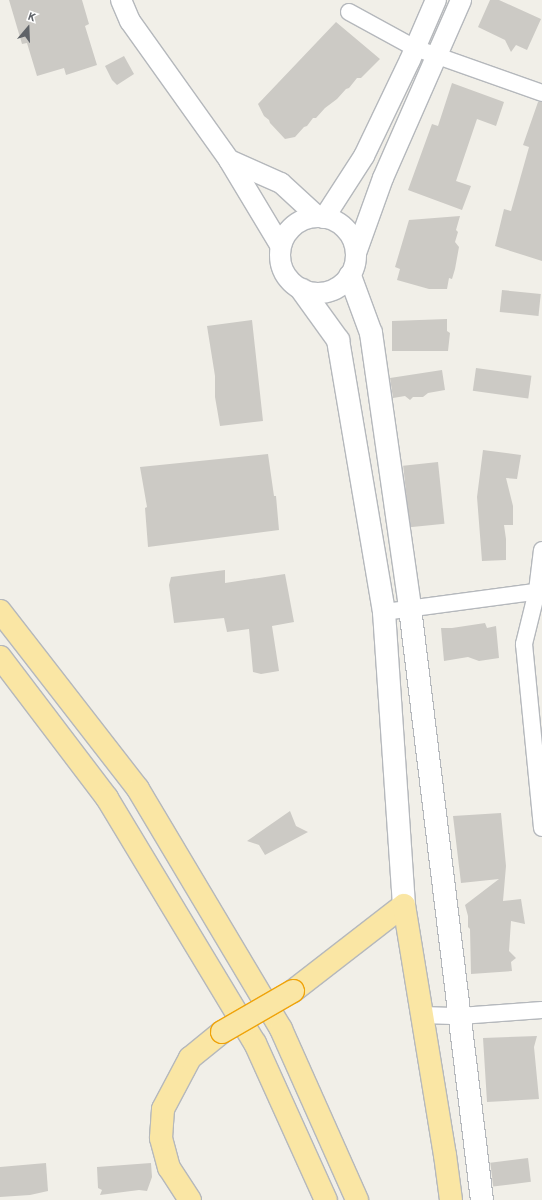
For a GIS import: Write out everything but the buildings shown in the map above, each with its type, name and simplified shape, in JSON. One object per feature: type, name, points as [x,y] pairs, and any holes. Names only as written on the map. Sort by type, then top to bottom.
[{"type":"highway","points":[[0,611],[138,790],[281,1029],[357,1200]]},
{"type":"highway","points":[[0,657],[107,798],[255,1043],[326,1200]]},
{"type":"highway","points":[[190,1200],[169,1168],[161,1138],[163,1109],[190,1058],[222,1032],[293,991],[404,905],[423,1015],[451,1200]]},
{"type":"main road","points":[[350,276],[371,334],[410,608],[482,1200]]},
{"type":"main road","points":[[302,290],[338,340],[384,612],[404,905]]},
{"type":"street","points":[[121,0],[130,21],[229,160],[280,245]]},
{"type":"street","points":[[436,0],[416,48],[364,156],[321,217],[305,219],[294,224],[285,234],[280,245],[279,256],[281,267],[293,285],[302,290],[313,294],[324,294],[343,284],[350,276],[355,265],[356,253],[383,178],[461,0]]},
{"type":"street","points":[[349,12],[416,48],[542,93]]},
{"type":"street","points":[[229,160],[281,183],[321,217],[340,224],[348,231],[354,242],[356,253]]},
{"type":"street","points":[[542,550],[539,591],[524,644],[542,828]]},
{"type":"street","points":[[384,612],[539,591]]},
{"type":"street","points":[[423,1015],[460,1016],[542,1010]]}]
